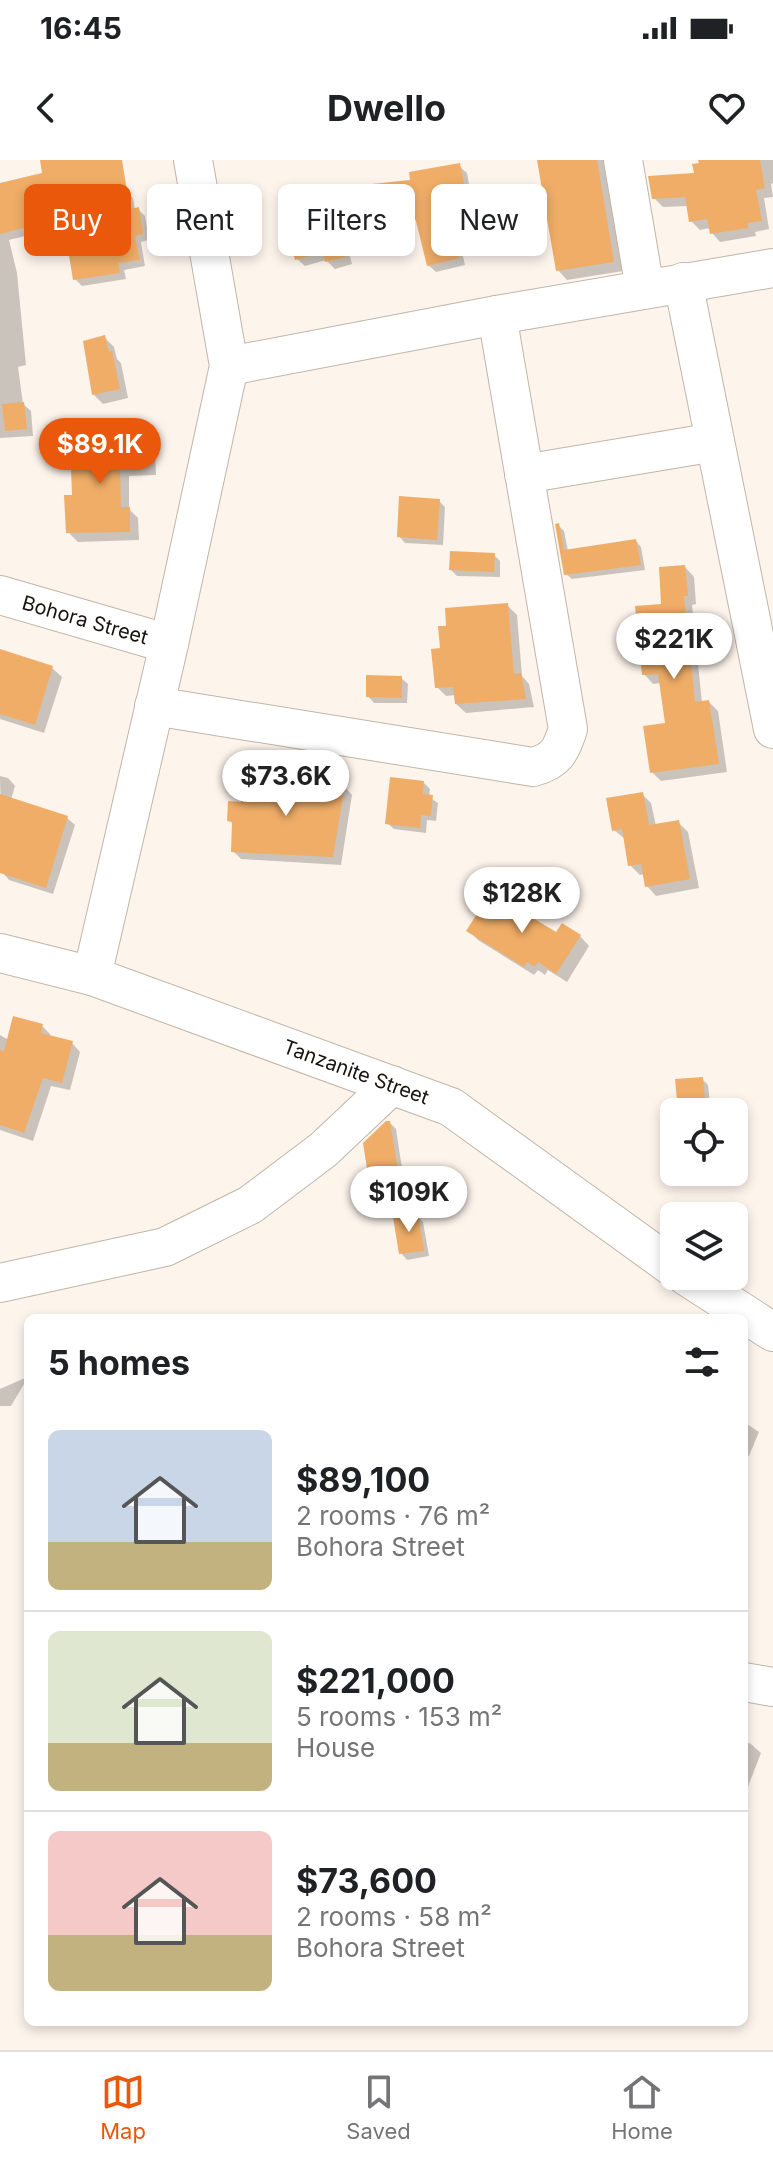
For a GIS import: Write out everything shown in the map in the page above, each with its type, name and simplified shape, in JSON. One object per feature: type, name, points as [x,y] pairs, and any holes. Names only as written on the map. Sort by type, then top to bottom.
[{"type":"street","points":[[92,976],[229,366],[193,160]]},
{"type":"street","points":[[623,160],[645,289]]},
{"type":"street","points":[[229,366],[497,315],[773,268]]},
{"type":"street","points":[[683,282],[773,729]]},
{"type":"street","points":[[154,706],[533,767],[551,762],[562,748],[568,729],[497,315]]},
{"type":"street","points":[[524,474],[715,442]]},
{"type":"street","name":"Bohora Street","points":[[0,595],[169,644]]},
{"type":"street","name":"Tanzanite Street","points":[[0,953],[92,976],[451,1107],[660,1258]]},
{"type":"street","points":[[0,1283],[165,1247],[250,1205],[323,1150],[392,1085]]},
{"type":"street","points":[[708,1290],[745,1314]]},
{"type":"street","points":[[748,1316],[773,1332]]},
{"type":"street","points":[[748,1683],[773,1687]]},
{"type":"building","points":[[40,160],[122,160],[126,184],[24,184],[24,228],[0,234],[0,183],[42,173]]},
{"type":"building","points":[[537,160],[597,160],[614,262],[556,271],[547,218],[547,184],[541,184]]},
{"type":"building","points":[[698,160],[760,160],[765,188],[756,190],[762,221],[748,223],[748,228],[710,234],[707,219],[689,222],[685,197],[652,199],[648,176],[694,173],[692,164],[699,163]]},
{"type":"building","points":[[460,163],[464,184],[431,184],[431,256],[459,258],[427,266],[415,217],[415,184],[372,184],[410,180],[409,172]]},
{"type":"building","points":[[139,207],[143,234],[135,236],[140,260],[118,263],[120,273],[73,280],[69,256],[131,256],[131,209]]},
{"type":"building","points":[[324,256],[346,256],[346,257],[325,262]]},
{"type":"building","points":[[105,335],[109,352],[112,351],[120,389],[92,395],[83,341]]},
{"type":"building","points":[[24,402],[27,429],[5,431],[2,404]]},
{"type":"building","points":[[146,442],[147,466],[120,467],[121,507],[130,507],[130,532],[66,533],[64,495],[72,495],[70,444]]},
{"type":"building","points":[[399,496],[440,499],[437,540],[397,537]]},
{"type":"building","points":[[559,523],[564,550],[636,539],[641,565],[564,575],[555,524]]},
{"type":"building","points":[[450,551],[495,553],[494,572],[449,570]]},
{"type":"building","points":[[685,565],[688,596],[684,596],[695,702],[709,700],[719,764],[650,773],[643,726],[665,723],[658,674],[642,675],[635,606],[661,604],[659,567]]},
{"type":"building","points":[[508,603],[514,674],[521,673],[526,699],[455,704],[453,687],[435,688],[431,649],[440,648],[438,626],[446,626],[445,608]]},
{"type":"building","points":[[0,649],[53,666],[35,725],[0,714]]},
{"type":"building","points":[[366,675],[402,676],[402,698],[366,697]]},
{"type":"building","points":[[390,777],[424,781],[423,794],[433,795],[431,816],[421,815],[420,828],[385,824]]},
{"type":"building","points":[[242,778],[345,784],[333,857],[231,852],[232,822],[227,821],[228,801],[241,802]]},
{"type":"building","points":[[643,792],[649,825],[679,820],[690,879],[645,887],[641,864],[628,866],[622,829],[612,831],[606,798]]},
{"type":"building","points":[[0,794],[68,816],[46,888],[0,873]]},
{"type":"building","points":[[491,892],[527,914],[527,918],[533,918],[556,932],[562,923],[581,935],[556,974],[538,962],[535,967],[527,962],[524,967],[466,931]]},
{"type":"building","points":[[13,1016],[43,1024],[41,1033],[73,1041],[62,1083],[43,1078],[24,1133],[0,1125],[0,1050],[4,1051]]},
{"type":"building","points":[[703,1077],[705,1098],[677,1098],[675,1079]]},
{"type":"building","points":[[386,1121],[390,1121],[403,1203],[373,1207],[363,1143]]},
{"type":"building","points":[[418,1213],[424,1251],[399,1254],[393,1217]]}]
